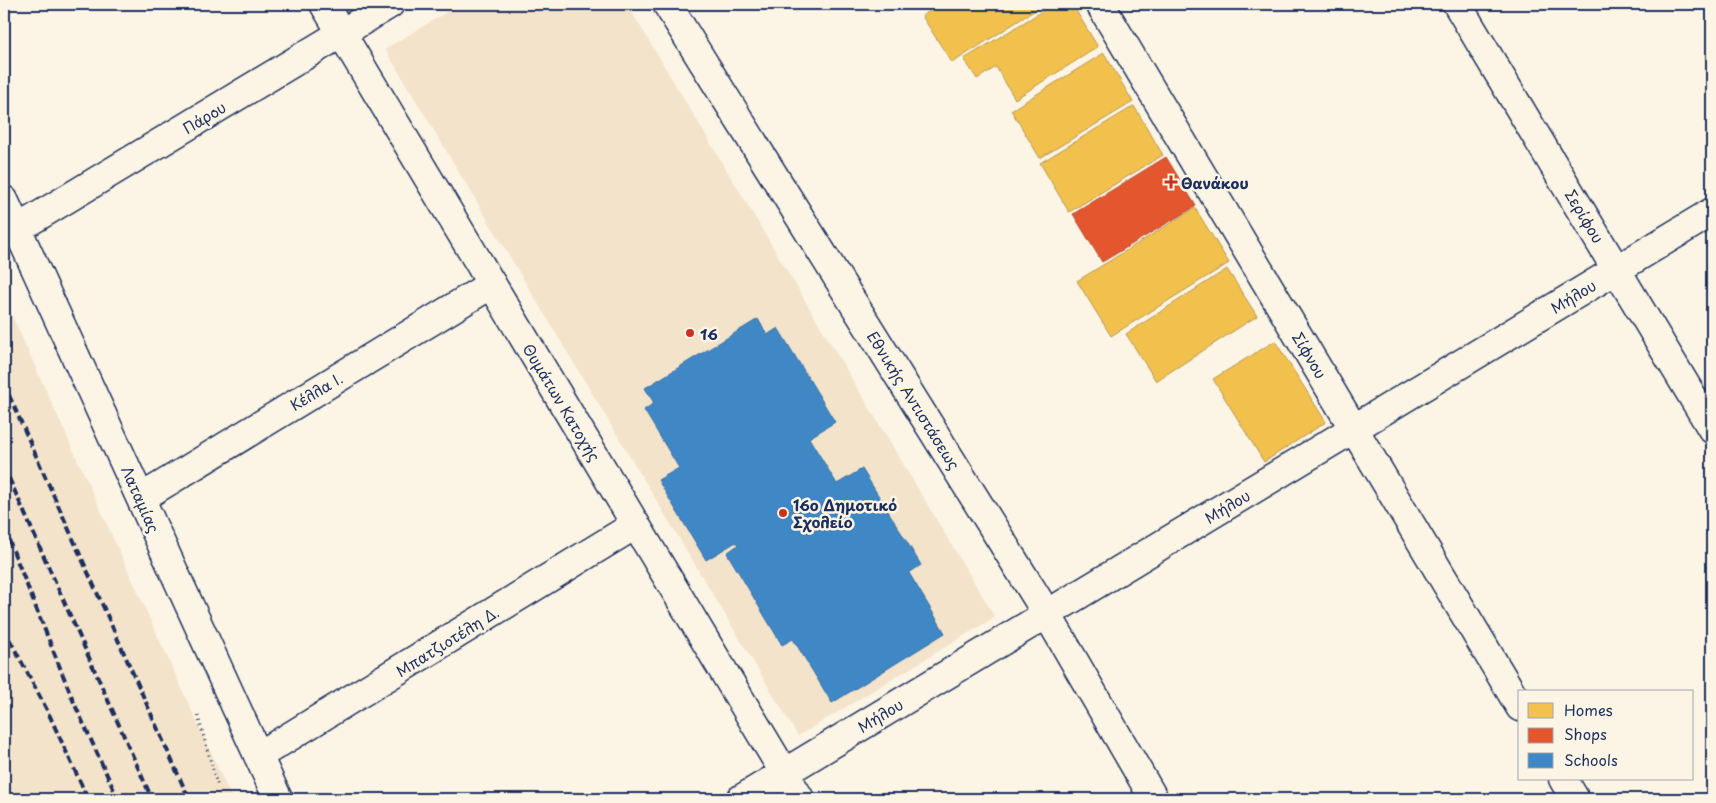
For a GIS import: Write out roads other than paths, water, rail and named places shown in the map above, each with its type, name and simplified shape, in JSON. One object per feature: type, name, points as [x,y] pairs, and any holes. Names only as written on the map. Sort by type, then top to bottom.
[{"type":"street","name":"Θυμάτων Κατοχής","points":[[324,4],[800,799]]},
{"type":"street","name":"Πάρου","points":[[18,229],[390,4]]},
{"type":"street","name":"Εθνικής Αντιστάσεως","points":[[667,4],[1047,614],[1154,799]]},
{"type":"street","name":"Σίφνου","points":[[1100,4],[1518,703]]},
{"type":"street","name":"Σερίφου","points":[[1457,4],[1712,429]]},
{"type":"street","name":"Λαταμίας","points":[[4,200],[278,799]]},
{"type":"street","name":"Μήλου","points":[[741,799],[1712,212]]},
{"type":"street","name":"Κέλλα Ι.","points":[[140,498],[492,284]]},
{"type":"street","name":"Μπατζιοτέλη Δ.","points":[[258,756],[635,525]]},
{"type":"street","points":[[1564,780],[1575,799]]},
{"type":"railway","points":[[4,384],[189,799]]},
{"type":"railway","points":[[4,467],[152,799]]},
{"type":"railway","points":[[4,528],[75,705],[118,799]]},
{"type":"railway","points":[[4,629],[47,710],[88,799]]},
{"type":"place","name":"Θανάκου","points":[[1171,182]]},
{"type":"place","name":"16","points":[[690,333]]},
{"type":"place","name":"16o Δημοτικό Σχολείο","points":[[783,513]]}]
